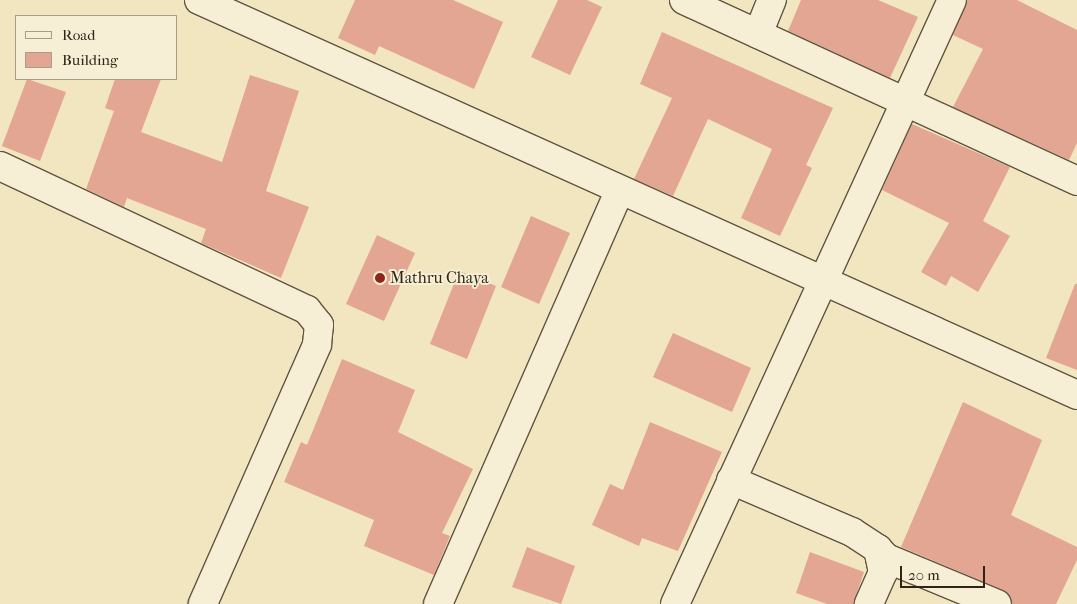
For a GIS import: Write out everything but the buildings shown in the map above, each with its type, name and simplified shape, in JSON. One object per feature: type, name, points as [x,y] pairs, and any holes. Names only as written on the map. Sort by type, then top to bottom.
[{"type":"street","points":[[199,0],[619,192],[1077,394]]},
{"type":"street","points":[[684,0],[905,100],[1077,181]]},
{"type":"street","points":[[758,34],[772,0]]},
{"type":"street","points":[[675,604],[821,281],[952,0]]},
{"type":"street","points":[[0,166],[307,310],[319,325],[317,345],[203,604]]},
{"type":"street","points":[[438,604],[619,192]]},
{"type":"street","points":[[731,480],[852,532],[878,549],[886,558],[997,604]]},
{"type":"street","points":[[869,604],[883,572],[878,549]]},
{"type":"place","name":"Mathru Chaya","points":[[380,278]]}]
